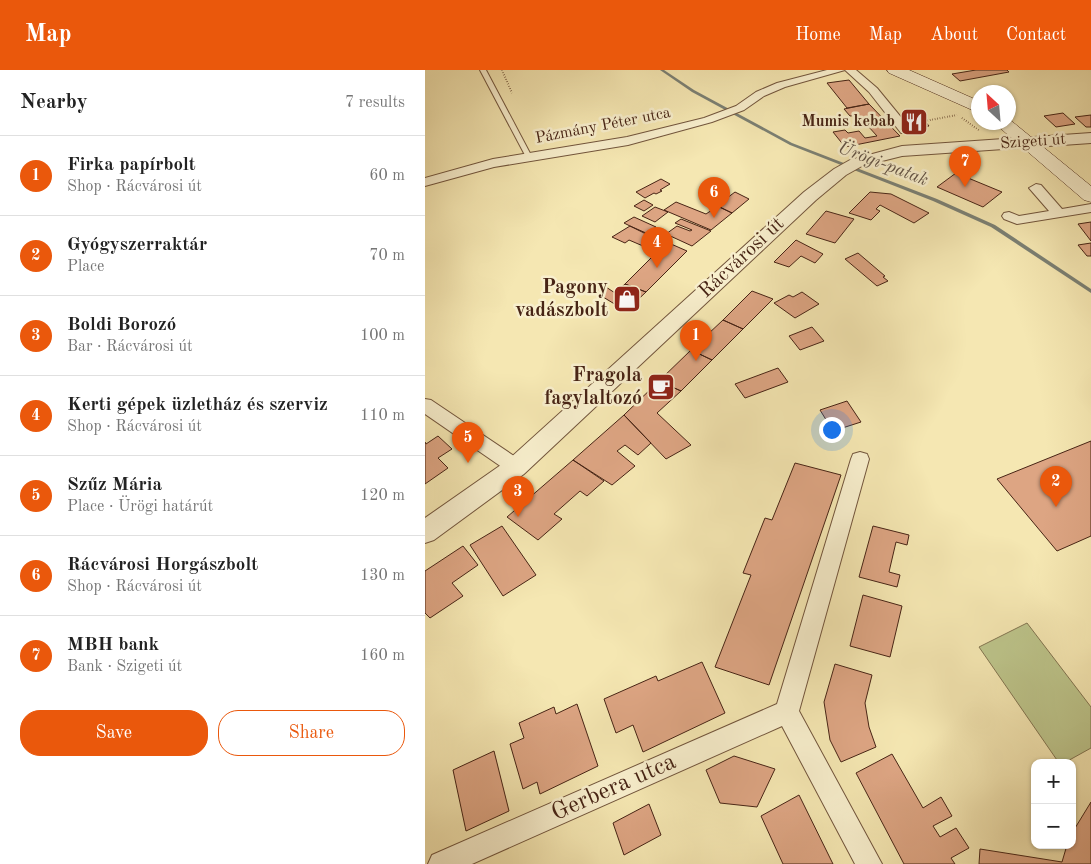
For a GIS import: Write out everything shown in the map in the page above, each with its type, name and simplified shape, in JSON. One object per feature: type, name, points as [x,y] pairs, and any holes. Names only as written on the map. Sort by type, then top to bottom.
[{"type":"main road","points":[[895,70],[971,104]]},
{"type":"main road","points":[[1011,130],[1091,196]]},
{"type":"street","name":"Pázmány Péter utca","points":[[425,182],[493,163],[628,141],[726,114],[740,108],[760,94],[781,85],[840,70]]},
{"type":"street","points":[[850,70],[873,90],[905,130]]},
{"type":"street","name":"Szigeti út","points":[[848,167],[902,151],[1091,138]]},
{"type":"street","name":"Rácvárosi út","points":[[425,532],[517,467],[809,196],[848,167]]},
{"type":"street","points":[[1035,188],[1058,213]]},
{"type":"street","points":[[1009,216],[1017,220],[1091,208]]},
{"type":"street","points":[[425,405],[517,467]]},
{"type":"street","points":[[860,459],[787,712],[869,864]]},
{"type":"street","name":"Gerbera utca","points":[[441,864],[787,712]]},
{"type":"lane","points":[[483,70],[529,157]]},
{"type":"path","points":[[925,121],[957,115]]},
{"type":"green space","points":[[1027,623],[1091,707],[1091,748],[1071,759],[1056,759],[979,647]]},
{"type":"building","points":[[976,70],[1007,70],[1009,72],[960,81],[952,74]]},
{"type":"building","points":[[849,80],[869,104],[847,108],[827,83]]},
{"type":"building","points":[[869,104],[900,136],[845,147],[833,132],[845,130],[848,133],[859,131],[865,138],[877,136],[858,115],[850,116],[844,109]]},
{"type":"building","points":[[1063,113],[1075,124],[1056,127],[1044,116]]},
{"type":"building","points":[[920,115],[929,126],[909,129],[900,119]]},
{"type":"building","points":[[1091,115],[1091,127],[1086,127],[1075,117]]},
{"type":"building","points":[[956,173],[1002,192],[983,207],[937,187]]},
{"type":"building","points":[[661,179],[670,184],[660,190],[662,191],[645,198],[636,192]]},
{"type":"building","points":[[735,192],[749,199],[732,213],[704,200],[713,193],[727,198]]},
{"type":"building","points":[[870,192],[891,194],[929,213],[914,223],[880,205],[876,209],[880,211],[871,220],[849,213]]},
{"type":"building","points":[[644,200],[653,205],[644,211],[634,206]]},
{"type":"building","points":[[676,202],[706,214],[718,206],[732,213],[711,230],[664,210]]},
{"type":"building","points":[[655,207],[668,212],[655,222],[642,216]]},
{"type":"building","points":[[826,211],[854,219],[835,243],[806,234]]},
{"type":"building","points":[[634,217],[656,227],[646,234],[624,223]]},
{"type":"building","points":[[681,219],[711,231],[692,246],[666,234],[677,226],[692,230],[675,223]]},
{"type":"building","points":[[1091,222],[1091,241],[1078,224]]},
{"type":"building","points":[[630,226],[687,251],[646,292],[625,284],[657,252],[629,240],[625,243],[612,237]]},
{"type":"building","points":[[796,240],[823,254],[815,263],[801,256],[789,267],[774,262]]},
{"type":"building","points":[[1091,243],[1091,256],[1087,256],[1078,245]]},
{"type":"building","points":[[858,253],[885,276],[883,277],[888,281],[877,286],[845,259]]},
{"type":"building","points":[[600,283],[615,293],[625,284],[646,292],[626,311],[590,289]]},
{"type":"building","points":[[752,291],[773,299],[743,329],[723,320]]},
{"type":"building","points":[[802,292],[819,304],[795,318],[774,303],[789,295],[793,297]]},
{"type":"building","points":[[723,320],[743,329],[712,360],[691,350]]},
{"type":"building","points":[[812,327],[824,341],[800,350],[789,336]]},
{"type":"building","points":[[691,350],[712,360],[681,391],[659,381]]},
{"type":"building","points":[[778,368],[788,382],[745,398],[735,384]]},
{"type":"building","points":[[659,381],[681,391],[657,413],[691,445],[666,459],[624,415]]},
{"type":"building","points":[[847,401],[861,422],[833,431],[820,410]]},
{"type":"building","points":[[624,415],[651,443],[638,455],[625,445],[617,451],[635,466],[612,485],[573,460]]},
{"type":"building","points":[[438,436],[452,449],[438,458],[448,468],[425,484],[425,442],[426,444]]},
{"type":"building","points":[[1091,441],[1091,536],[1057,551],[997,479]]},
{"type":"building","points":[[573,460],[604,481],[587,496],[580,491],[554,514],[562,519],[538,540],[507,517]]},
{"type":"building","points":[[795,463],[841,475],[769,685],[715,667],[751,575],[743,573],[765,518],[772,520]]},
{"type":"building","points":[[502,526],[536,575],[503,596],[470,545]]},
{"type":"building","points":[[873,526],[909,535],[907,545],[896,542],[889,572],[900,575],[897,587],[859,577]]},
{"type":"building","points":[[463,546],[478,565],[452,583],[463,596],[430,618],[425,613],[425,571]]},
{"type":"building","points":[[863,595],[902,606],[890,657],[850,646]]},
{"type":"building","points":[[702,662],[725,713],[643,752],[633,725],[616,733],[604,699],[656,676],[658,681]]},
{"type":"building","points":[[835,664],[872,675],[865,703],[869,727],[876,747],[841,762],[830,740],[824,702]]},
{"type":"building","points":[[577,704],[598,766],[540,794],[537,782],[523,789],[510,744],[524,738],[519,723],[554,707],[556,714]]},
{"type":"building","points":[[494,751],[509,811],[466,831],[453,770]]},
{"type":"building","points":[[892,754],[923,808],[941,797],[952,816],[933,826],[940,837],[956,828],[969,848],[951,858],[955,864],[904,864],[856,773]]},
{"type":"building","points":[[734,756],[775,769],[757,807],[720,803],[706,770]]},
{"type":"building","points":[[799,795],[833,864],[783,864],[761,816]]},
{"type":"building","points":[[1091,802],[1091,864],[979,864],[980,849],[1062,862],[1066,849],[1076,849],[1076,826]]},
{"type":"building","points":[[649,804],[661,835],[624,855],[613,823]]},
{"type":"waterway","name":"Ürögi-patak","points":[[662,70],[693,91],[791,144],[935,200],[993,226],[1091,291]]},
{"type":"place","name":"Mumis kebab","points":[[914,122]]},
{"type":"place","name":"MBH bank","points":[[965,187]]},
{"type":"place","name":"Rácvárosi Horgászbolt","points":[[714,218]]},
{"type":"place","name":"Kerti gépek üzletház és szerviz","points":[[657,268]]},
{"type":"place","name":"Pagony vadászbolt","points":[[627,299]]},
{"type":"place","name":"Firka papírbolt","points":[[696,361]]},
{"type":"place","name":"Fragola fagylaltozó","points":[[661,387]]},
{"type":"place","name":"Szűz Mária","points":[[468,463]]},
{"type":"place","name":"Gyógyszerraktár","points":[[1056,507]]},
{"type":"place","name":"Boldi Borozó","points":[[518,517]]}]
